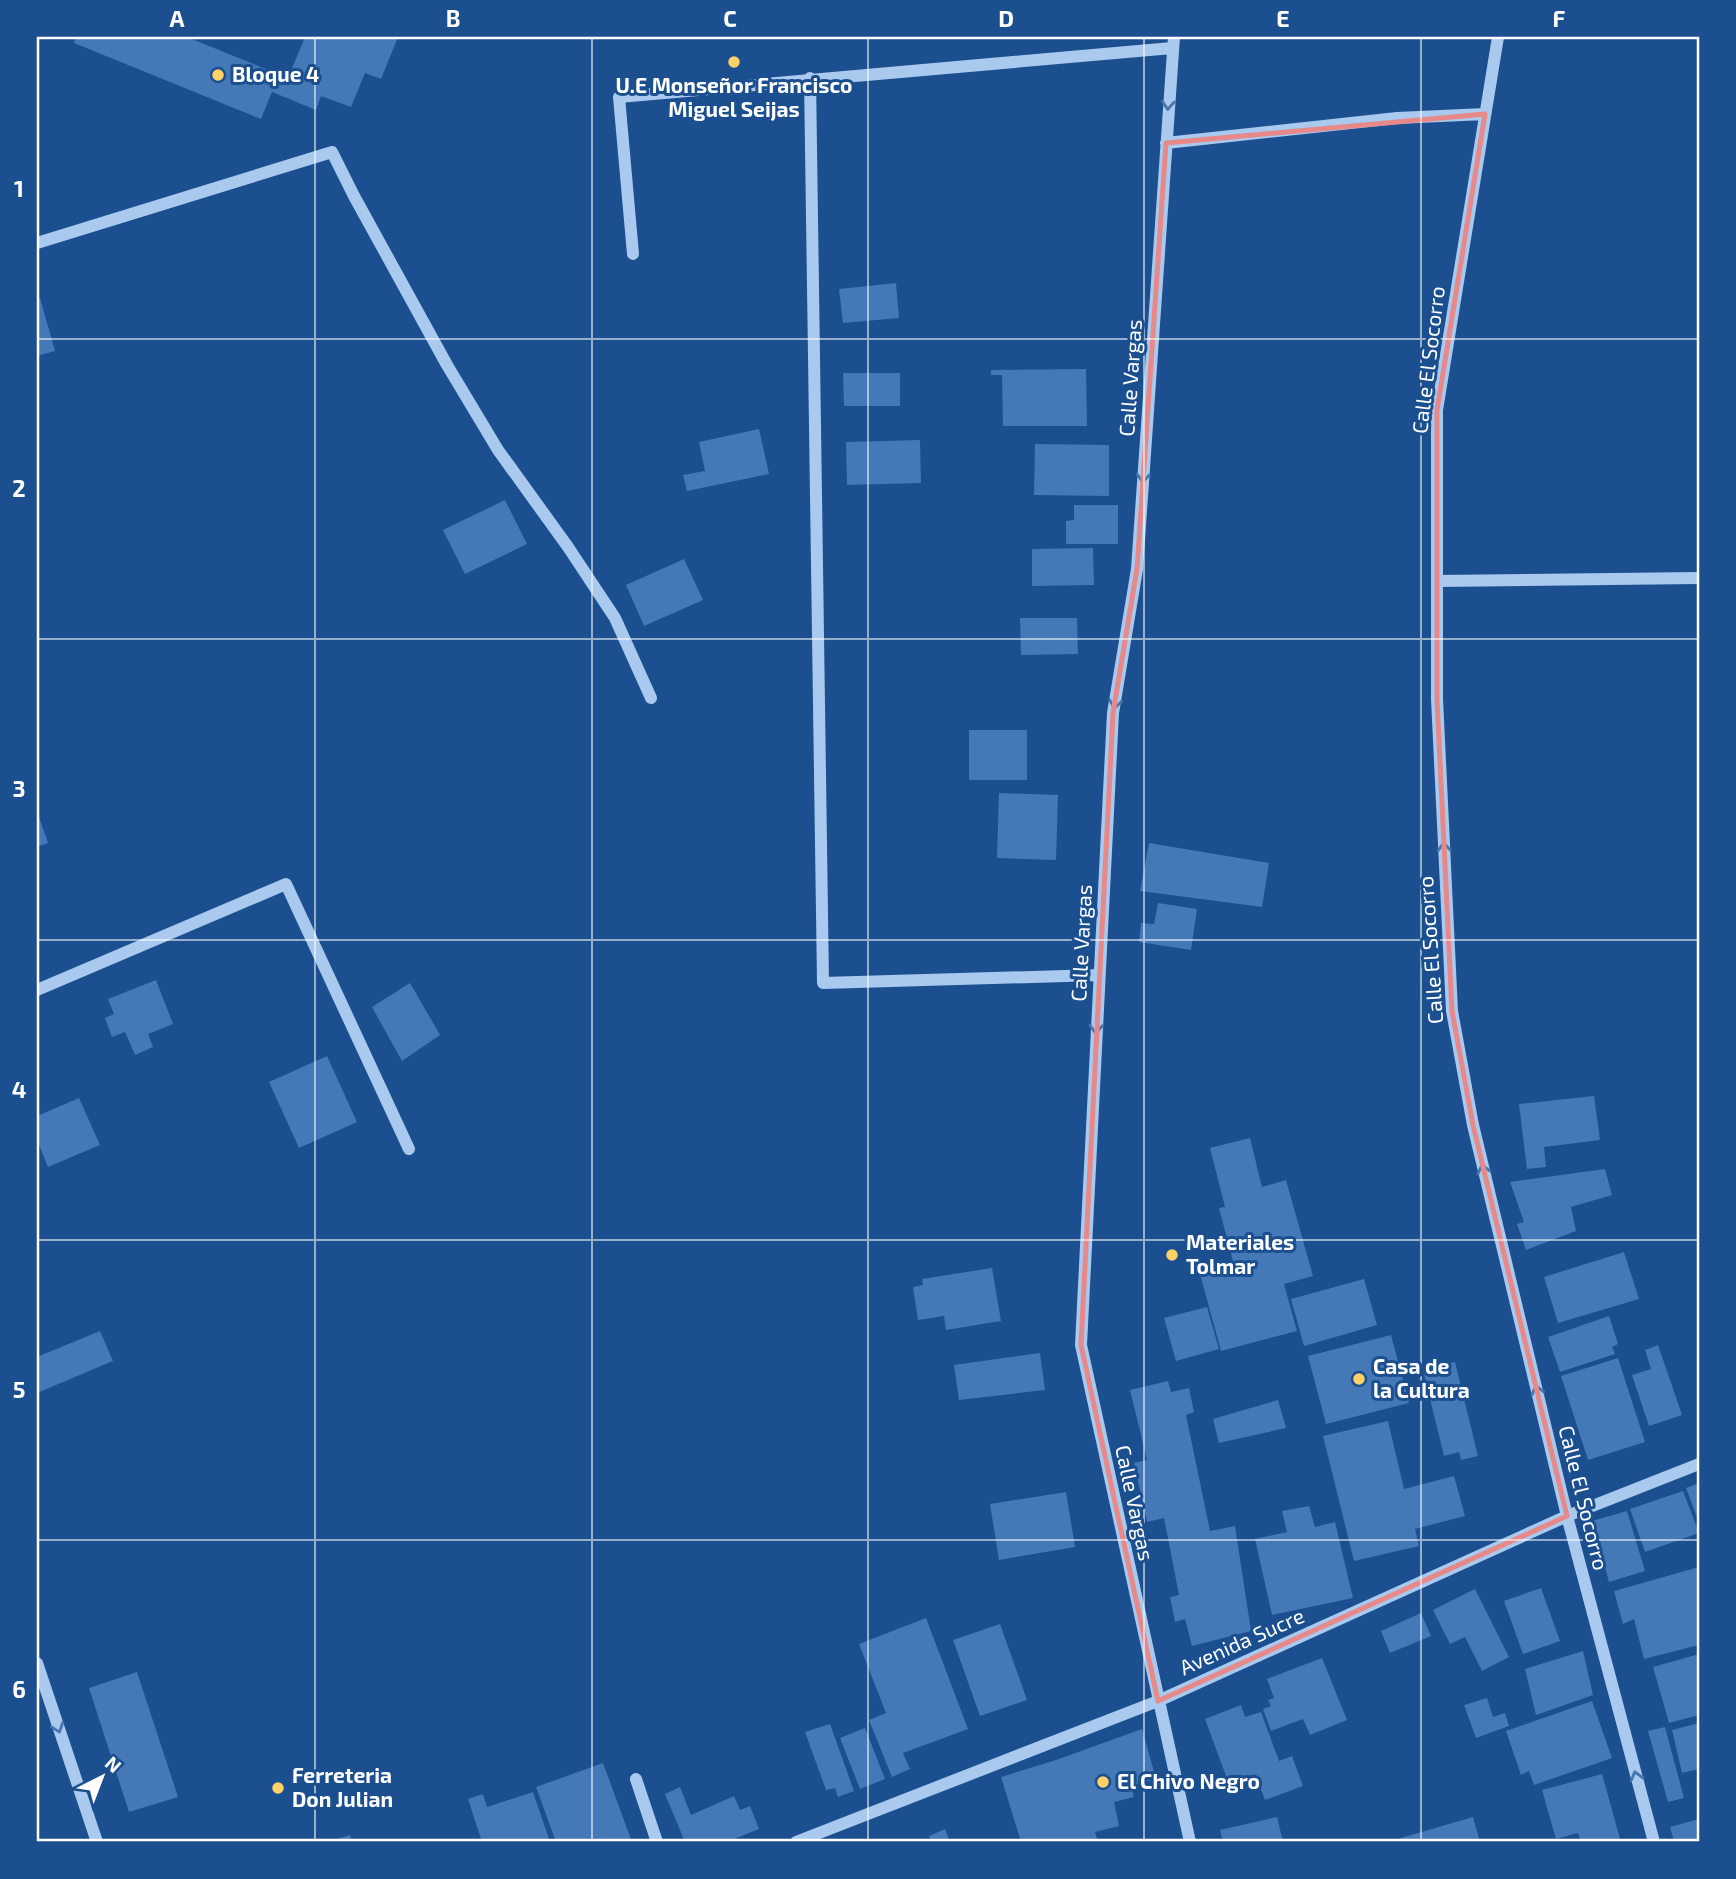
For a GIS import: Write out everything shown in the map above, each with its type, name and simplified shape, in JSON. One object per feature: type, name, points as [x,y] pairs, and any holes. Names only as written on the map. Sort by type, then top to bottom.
[{"type":"street","name":"Calle El Socorro","points":[[1498,37],[1437,410],[1437,699],[1452,1011],[1473,1125],[1567,1516],[1654,1842]]},
{"type":"street","points":[[633,254],[619,97],[1173,42]]},
{"type":"street","name":"Calle Vargas","points":[[1173,42],[1138,569],[1113,713],[1081,1345],[1190,1842]]},
{"type":"street","points":[[810,78],[823,983],[1099,975]]},
{"type":"street","points":[[1166,143],[1397,118],[1485,114]]},
{"type":"street","points":[[37,243],[332,152],[447,365],[498,450],[615,618],[652,698]]},
{"type":"street","points":[[1437,581],[1699,578]]},
{"type":"street","points":[[37,990],[286,884],[409,1149]]},
{"type":"street","name":"Avenida Sucre","points":[[796,1842],[1158,1701],[1567,1516],[1699,1464]]},
{"type":"street","points":[[37,1663],[97,1842]]},
{"type":"street","points":[[636,1779],[657,1842]]},
{"type":"highlighted area","points":[[1485,114],[1437,410],[1437,699],[1452,1011],[1473,1125],[1567,1516],[1158,1701],[1081,1345],[1113,713],[1137,569],[1166,143]]},
{"type":"building","name":"Bloque 4","points":[[76,37],[187,37],[288,78],[305,37],[398,37],[381,79],[365,73],[351,107],[321,96],[316,110],[272,92],[261,119],[74,43]]},
{"type":"building","points":[[896,283],[899,318],[843,323],[839,289]]},
{"type":"building","points":[[40,298],[55,351],[37,356],[37,299]]},
{"type":"building","points":[[1086,369],[1087,426],[1003,426],[1002,375],[991,375],[991,370]]},
{"type":"building","points":[[843,373],[900,373],[900,406],[844,406]]},
{"type":"building","points":[[759,429],[769,474],[687,491],[683,475],[705,471],[699,442]]},
{"type":"building","points":[[920,440],[921,483],[847,485],[846,442]]},
{"type":"building","points":[[1035,444],[1109,445],[1109,496],[1034,495]]},
{"type":"building","points":[[505,500],[527,544],[465,574],[443,530]]},
{"type":"building","points":[[1074,505],[1118,505],[1118,544],[1066,544],[1066,521],[1074,520]]},
{"type":"building","points":[[1093,548],[1094,585],[1032,586],[1032,549]]},
{"type":"building","points":[[684,559],[703,600],[644,626],[626,585]]},
{"type":"building","points":[[1020,618],[1077,618],[1078,654],[1021,655]]},
{"type":"building","points":[[969,730],[1027,730],[1027,780],[969,780]]},
{"type":"building","points":[[999,793],[1058,795],[1056,860],[997,858]]},
{"type":"building","points":[[37,811],[48,843],[37,847]]},
{"type":"building","points":[[1149,843],[1269,863],[1262,907],[1140,891]]},
{"type":"building","points":[[1158,903],[1197,909],[1191,950],[1139,942],[1141,923],[1154,924]]},
{"type":"building","points":[[156,980],[173,1024],[148,1034],[153,1047],[135,1055],[125,1032],[112,1037],[105,1018],[114,1014],[108,999]]},
{"type":"building","points":[[410,983],[440,1035],[402,1061],[372,1007]]},
{"type":"building","points":[[327,1056],[357,1122],[299,1148],[269,1082]]},
{"type":"building","points":[[1594,1096],[1600,1140],[1544,1147],[1546,1167],[1527,1169],[1519,1104]]},
{"type":"building","points":[[79,1098],[100,1145],[48,1167],[37,1140],[37,1116]]},
{"type":"building","points":[[1250,1138],[1262,1187],[1286,1180],[1313,1276],[1284,1284],[1297,1331],[1221,1351],[1200,1274],[1234,1265],[1219,1208],[1225,1207],[1210,1148]]},
{"type":"building","points":[[1605,1169],[1612,1195],[1571,1207],[1576,1231],[1526,1250],[1517,1224],[1524,1222],[1510,1182]]},
{"type":"building","points":[[1624,1252],[1639,1299],[1558,1323],[1544,1277]]},
{"type":"building","points":[[992,1268],[1001,1321],[946,1330],[944,1316],[918,1320],[913,1287],[923,1285],[922,1279]]},
{"type":"building","points":[[1364,1279],[1377,1325],[1304,1346],[1291,1299]]},
{"type":"building","points":[[1207,1307],[1219,1349],[1176,1361],[1164,1318]]},
{"type":"building","points":[[1609,1316],[1618,1344],[1612,1347],[1615,1354],[1560,1372],[1548,1337]]},
{"type":"building","points":[[100,1331],[113,1361],[37,1393],[37,1357]]},
{"type":"building","name":"Casa de la Cultura","points":[[1391,1335],[1409,1403],[1326,1424],[1308,1356]]},
{"type":"building","points":[[1658,1345],[1682,1415],[1649,1426],[1632,1375],[1651,1369],[1645,1350]]},
{"type":"building","points":[[1040,1353],[1045,1390],[959,1400],[954,1365]]},
{"type":"building","points":[[1618,1358],[1645,1442],[1588,1460],[1561,1376]]},
{"type":"building","points":[[1455,1362],[1478,1456],[1461,1460],[1459,1452],[1444,1456],[1423,1370]]},
{"type":"building","points":[[1168,1381],[1171,1392],[1189,1388],[1194,1412],[1186,1415],[1210,1531],[1235,1526],[1251,1631],[1192,1646],[1185,1619],[1175,1622],[1170,1597],[1179,1595],[1164,1518],[1147,1522],[1134,1463],[1147,1460],[1130,1390]]},
{"type":"building","points":[[1278,1400],[1286,1428],[1219,1443],[1213,1419]]},
{"type":"building","points":[[1388,1421],[1404,1489],[1454,1476],[1465,1516],[1415,1529],[1419,1546],[1354,1561],[1323,1436]]},
{"type":"building","points":[[1699,1483],[1699,1514],[1696,1515],[1686,1488]]},
{"type":"building","points":[[1683,1491],[1699,1533],[1645,1552],[1630,1509]]},
{"type":"building","points":[[1066,1492],[1075,1547],[999,1560],[990,1504]]},
{"type":"building","points":[[1309,1506],[1315,1527],[1335,1522],[1353,1598],[1272,1615],[1255,1539],[1287,1532],[1282,1511]]},
{"type":"building","points":[[1627,1511],[1645,1571],[1609,1582],[1592,1521]]},
{"type":"building","points":[[1699,1567],[1699,1645],[1644,1659],[1634,1619],[1623,1624],[1614,1591]]},
{"type":"building","points":[[1541,1588],[1560,1641],[1523,1654],[1504,1601]]},
{"type":"building","points":[[1475,1589],[1509,1657],[1482,1671],[1465,1637],[1450,1644],[1433,1610]]},
{"type":"building","points":[[1421,1613],[1431,1636],[1390,1653],[1381,1631]]},
{"type":"building","points":[[926,1618],[968,1729],[903,1753],[910,1769],[892,1777],[869,1720],[886,1713],[859,1644]]},
{"type":"building","points":[[1000,1624],[1027,1700],[980,1716],[953,1640]]},
{"type":"building","points":[[1583,1651],[1593,1695],[1536,1715],[1525,1669]]},
{"type":"building","points":[[1699,1654],[1699,1715],[1669,1723],[1653,1667]]},
{"type":"building","points":[[1322,1658],[1347,1720],[1310,1735],[1303,1719],[1271,1731],[1263,1709],[1271,1706],[1268,1700],[1274,1698],[1267,1679]]},
{"type":"building","points":[[137,1672],[178,1797],[129,1812],[89,1688]]},
{"type":"building","points":[[1487,1698],[1493,1717],[1505,1713],[1509,1726],[1476,1738],[1464,1705]]},
{"type":"building","points":[[1592,1701],[1612,1758],[1534,1785],[1529,1771],[1521,1775],[1506,1731]]},
{"type":"building","points":[[1241,1705],[1245,1717],[1261,1712],[1279,1761],[1292,1756],[1303,1786],[1265,1800],[1255,1774],[1229,1784],[1205,1719]]},
{"type":"building","points":[[1699,1723],[1699,1769],[1682,1773],[1672,1730]]},
{"type":"building","points":[[830,1724],[854,1791],[838,1797],[835,1788],[826,1790],[805,1732]]},
{"type":"building","points":[[1665,1727],[1684,1798],[1668,1802],[1648,1731]]},
{"type":"building","points":[[865,1728],[885,1779],[860,1789],[840,1738]]},
{"type":"building","points":[[1142,1729],[1156,1779],[1131,1786],[1134,1797],[1114,1802],[1119,1826],[1095,1832],[1098,1842],[1021,1842],[1001,1777]]},
{"type":"building","points":[[603,1763],[632,1842],[556,1842],[536,1787]]},
{"type":"building","points":[[1602,1774],[1621,1842],[1581,1842],[1578,1833],[1556,1839],[1542,1790]]},
{"type":"building","points":[[680,1787],[691,1815],[734,1796],[740,1810],[750,1806],[759,1829],[727,1842],[685,1842],[665,1794]]},
{"type":"building","points":[[533,1792],[550,1842],[482,1842],[468,1799],[483,1794],[487,1807]]},
{"type":"building","points":[[1277,1817],[1283,1842],[1223,1842],[1220,1830]]},
{"type":"building","points":[[1473,1817],[1480,1842],[1394,1840]]},
{"type":"building","points":[[1699,1819],[1699,1842],[1674,1842],[1670,1827]]},
{"type":"building","points":[[945,1829],[950,1842],[931,1842],[929,1836]]},
{"type":"building","points":[[350,1835],[352,1842],[327,1842]]},
{"type":"place","name":"U.E Monseñor Francisco Miguel Seijas","points":[[734,62]]},
{"type":"place","name":"Bloque 4","points":[[218,75]]},
{"type":"place","name":"Materiales Tolmar","points":[[1172,1255]]},
{"type":"place","name":"Casa de la Cultura","points":[[1359,1379]]},
{"type":"place","name":"El Chivo Negro","points":[[1103,1782]]},
{"type":"place","name":"Ferreteria Don Julian","points":[[278,1788]]}]
